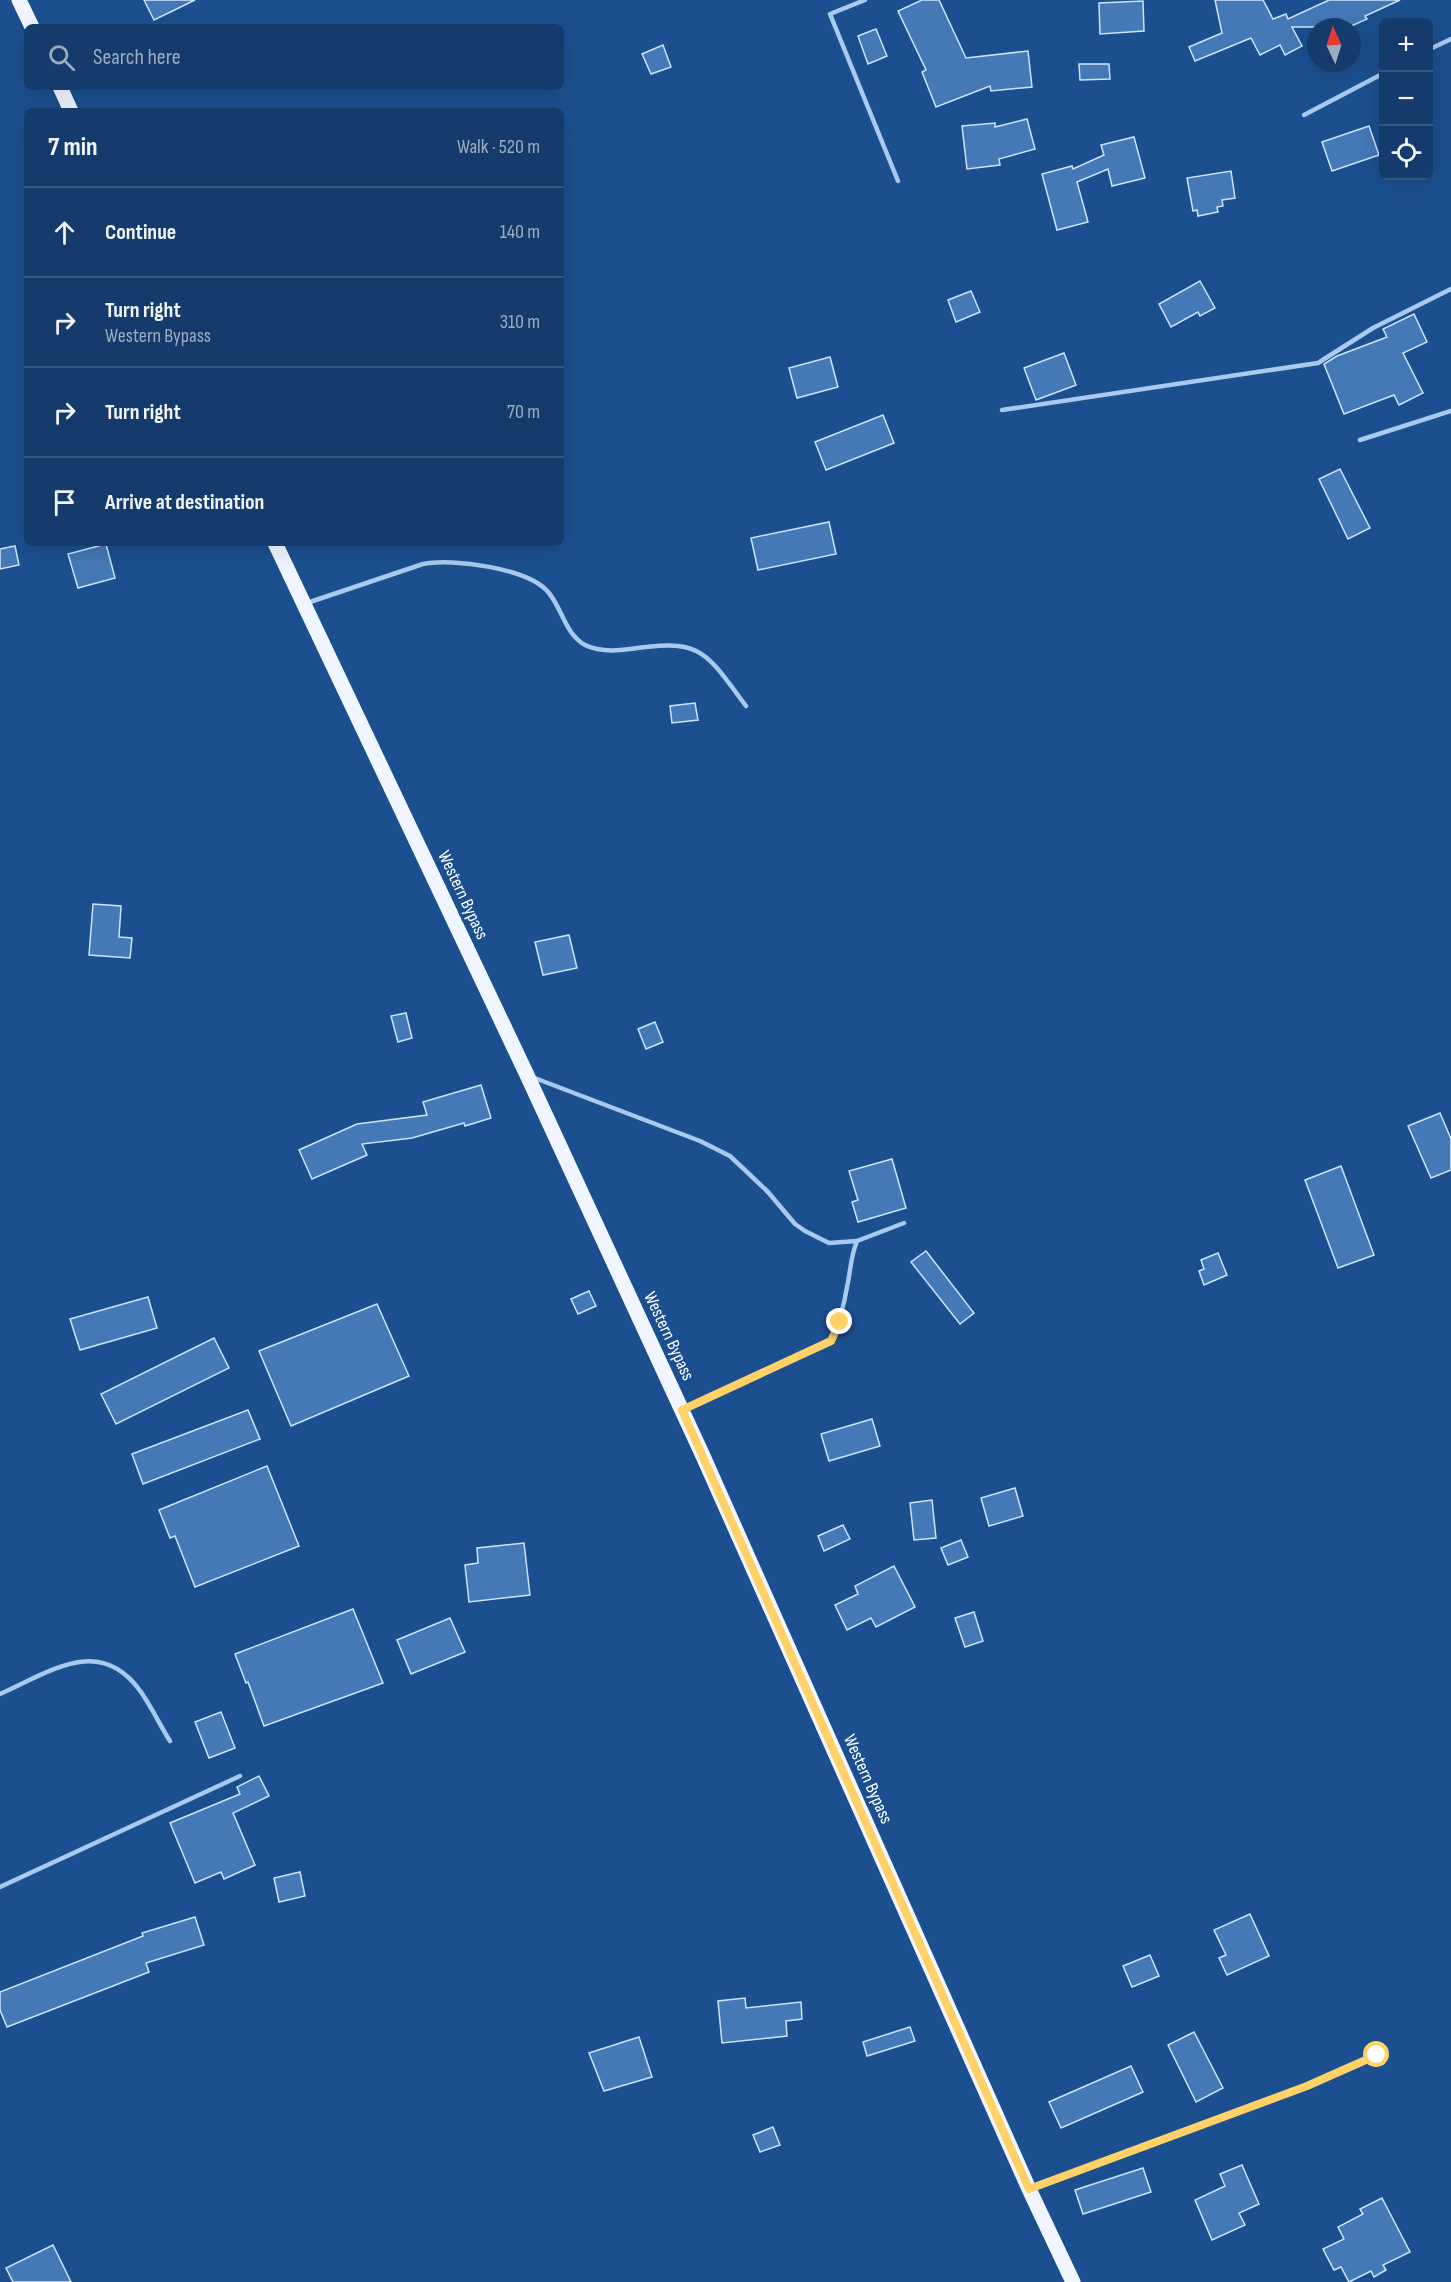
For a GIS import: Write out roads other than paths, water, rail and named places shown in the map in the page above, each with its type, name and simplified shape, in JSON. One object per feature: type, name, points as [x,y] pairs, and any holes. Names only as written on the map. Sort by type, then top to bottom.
[{"type":"main road","points":[[19,0],[31,24]]},
{"type":"main road","points":[[61,90],[70,108]]},
{"type":"main road","name":"Western Bypass","points":[[276,546],[527,1075],[682,1410],[1029,2189],[1073,2282]]},
{"type":"lane","points":[[865,0],[830,14],[898,181]]},
{"type":"lane","points":[[1433,48],[1451,39]]},
{"type":"lane","points":[[1304,114],[1379,76]]},
{"type":"lane","points":[[1002,410],[1318,363],[1373,328],[1451,289]]},
{"type":"lane","points":[[1360,440],[1451,411]]},
{"type":"lane","points":[[304,604],[423,564],[438,561],[472,563],[517,575],[541,585],[557,605],[574,634],[586,646],[608,651],[668,644],[690,647],[716,666],[746,706]]},
{"type":"lane","points":[[527,1075],[700,1141],[730,1156],[768,1192],[795,1224],[829,1243],[857,1241],[904,1223]]},
{"type":"lane","points":[[682,1410],[831,1341],[840,1322],[848,1286],[850,1259],[857,1241]]},
{"type":"lane","points":[[0,1694],[65,1665],[82,1661],[105,1662],[126,1677],[140,1691],[170,1741]]},
{"type":"lane","points":[[0,1887],[240,1776]]},
{"type":"lane","points":[[1029,2189],[1307,2086],[1377,2055]]}]
